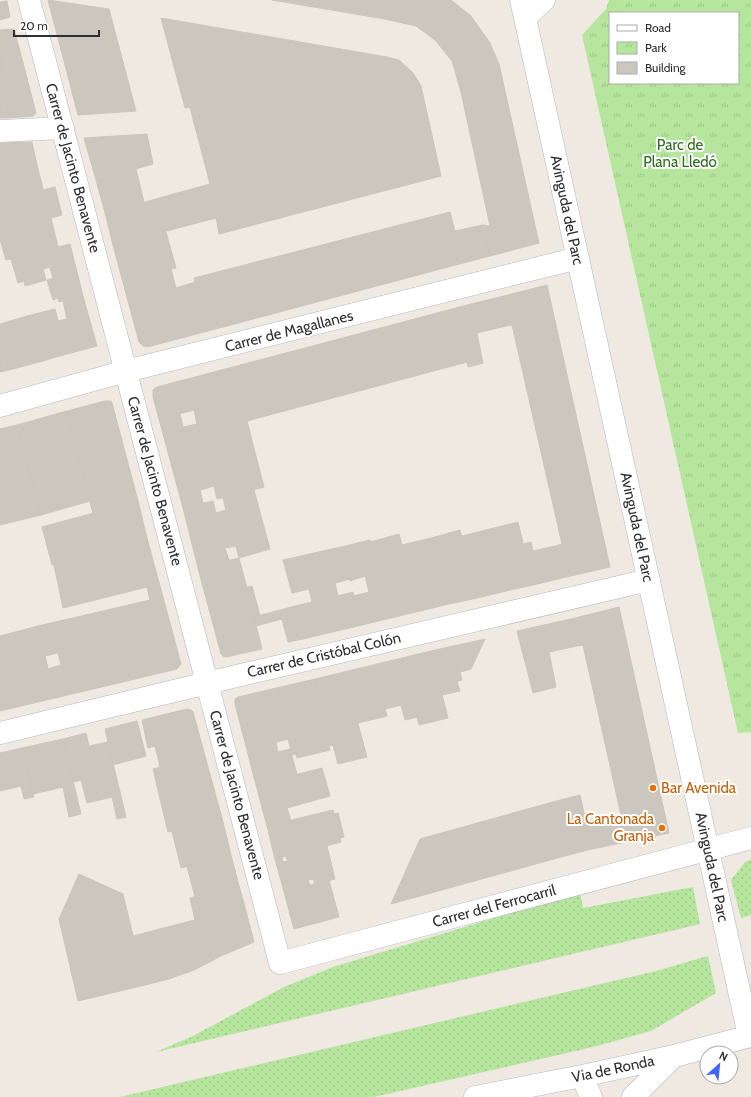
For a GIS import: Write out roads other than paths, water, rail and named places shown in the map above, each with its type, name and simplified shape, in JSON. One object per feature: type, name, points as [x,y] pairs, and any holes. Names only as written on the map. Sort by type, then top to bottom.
[{"type":"street","name":"Carrer de Jacinto Benavente","points":[[29,0],[280,963]]},
{"type":"street","name":"Avinguda del Parc","points":[[544,0],[523,9],[750,1036]]},
{"type":"street","points":[[0,131],[63,128]]},
{"type":"street","name":"Carrer de Magallanes","points":[[0,406],[126,371],[578,258]]},
{"type":"street","name":"Carrer de Cristóbal Colón","points":[[0,733],[649,580]]},
{"type":"street","name":"Carrer del Ferrocarril","points":[[280,963],[751,838]]},
{"type":"street","name":"Via de Ronda","points":[[475,1097],[674,1056],[750,1036]]},
{"type":"street","points":[[633,1097],[674,1056]]},
{"type":"street","points":[[582,1076],[591,1097]]},
{"type":"place","name":"Bar Avenida","points":[[653,788]]},
{"type":"place","name":"La Cantonada Granja","points":[[662,828]]},
{"type":"park label","name":"Parc de Plana Lledó","points":[[680,154]]}]
